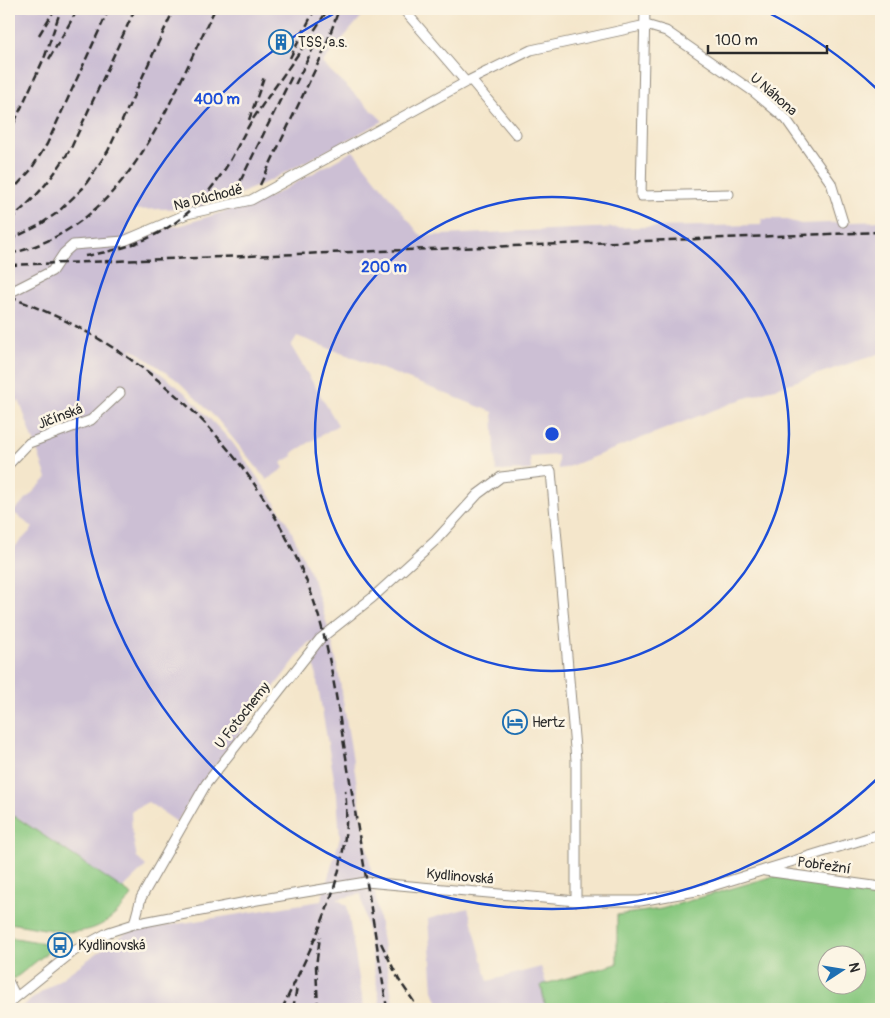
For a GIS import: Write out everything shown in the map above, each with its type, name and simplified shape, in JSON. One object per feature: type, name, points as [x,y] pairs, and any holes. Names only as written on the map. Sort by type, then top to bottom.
[{"type":"street","points":[[645,9],[641,196],[729,194]]},
{"type":"street","points":[[404,10],[516,134]]},
{"type":"street","name":"Na Důchodě","points":[[9,293],[52,271],[64,253],[73,245],[124,241],[187,214],[251,200],[468,81],[531,50],[646,25]]},
{"type":"street","name":"U Náhona","points":[[646,25],[666,31],[754,92],[786,119],[831,183],[844,222]]},
{"type":"street","name":"Jičínská","points":[[9,464],[29,443],[91,420],[116,399],[120,393]]},
{"type":"street","name":"U Fotochemy","points":[[134,924],[141,898],[206,784],[320,639],[372,598],[418,557],[494,480],[501,477],[551,471],[576,760],[576,901]]},
{"type":"street","name":"Kydlinovská","points":[[12,1000],[74,951],[106,934],[134,924],[300,892],[366,882],[576,901],[621,902],[659,899],[696,891],[881,834]]},
{"type":"street","name":"Pobřežní","points":[[762,870],[881,887]]},
{"type":"street","points":[[9,983],[12,1000]]},
{"type":"shaded area","points":[[9,9],[368,9],[322,63],[383,121],[269,181],[210,207],[135,210],[123,236],[182,225],[270,197],[353,151],[421,236],[594,228],[761,225],[762,219],[783,219],[801,224],[881,221],[881,353],[737,401],[565,468],[558,469],[558,455],[530,457],[531,470],[496,471],[493,412],[297,336],[291,346],[338,425],[292,453],[293,456],[281,463],[284,468],[267,480],[217,419],[177,380],[131,348],[131,350],[184,392],[232,442],[272,498],[289,526],[313,579],[337,664],[394,1009],[381,1009],[361,894],[337,899],[347,906],[364,1009],[18,1009],[127,932],[321,901],[340,838],[337,796],[313,658],[315,642],[307,644],[199,786],[177,822],[148,802],[131,811],[132,832],[137,858],[146,866],[122,889],[17,817],[9,816],[9,553],[33,528],[13,512],[47,478],[19,400],[9,410]]},
{"type":"shaded area","points":[[468,908],[488,981],[541,967],[546,983],[541,986],[546,1009],[444,1009],[436,999],[433,990],[428,919]]},
{"type":"green space","points":[[9,816],[16,817],[132,895],[105,922],[91,929],[62,931],[9,923]]},
{"type":"green space","points":[[774,876],[881,892],[881,1009],[546,1009],[541,985],[617,964],[617,915],[661,909]]},
{"type":"green space","points":[[9,937],[57,945],[14,979],[9,972]]},
{"type":"railway","points":[[39,35],[55,9]]},
{"type":"railway","points":[[9,134],[45,56],[61,9]]},
{"type":"railway","points":[[49,59],[78,9]]},
{"type":"railway","points":[[9,194],[30,171],[47,144],[109,9]]},
{"type":"railway","points":[[9,220],[28,204],[44,186],[72,146],[135,9]]},
{"type":"railway","points":[[9,240],[38,226],[57,213],[83,188],[108,151],[174,9]]},
{"type":"railway","points":[[9,254],[50,239],[85,218],[114,190],[139,158],[160,122],[215,9]]},
{"type":"railway","points":[[290,58],[315,9]]},
{"type":"railway","points":[[85,256],[107,252],[147,239],[164,230],[195,206],[223,172],[251,122],[328,9]]},
{"type":"railway","points":[[260,185],[324,51],[339,9]]},
{"type":"railway","points":[[295,85],[319,36]]},
{"type":"railway","points":[[235,192],[293,74]]},
{"type":"railway","points":[[249,120],[264,77]]},
{"type":"railway","points":[[9,265],[881,232]]},
{"type":"railway","points":[[9,297],[59,317],[105,343],[148,373],[188,407],[224,445],[256,486],[283,532],[314,601],[326,645],[387,1009]]},
{"type":"railway","points":[[282,1009],[307,957],[329,903],[337,876],[343,848],[346,819],[345,790]]},
{"type":"railway","points":[[318,1009],[316,966],[320,937]]},
{"type":"railway","points":[[381,943],[399,980],[419,1009]]},
{"type":"railway","points":[[293,1009],[297,987]]},
{"type":"place","name":"TSS, a.s.","points":[[281,42]]},
{"type":"place","name":"Hertz","points":[[515,722]]},
{"type":"place","name":"Kydlinovská","points":[[60,945]]}]
